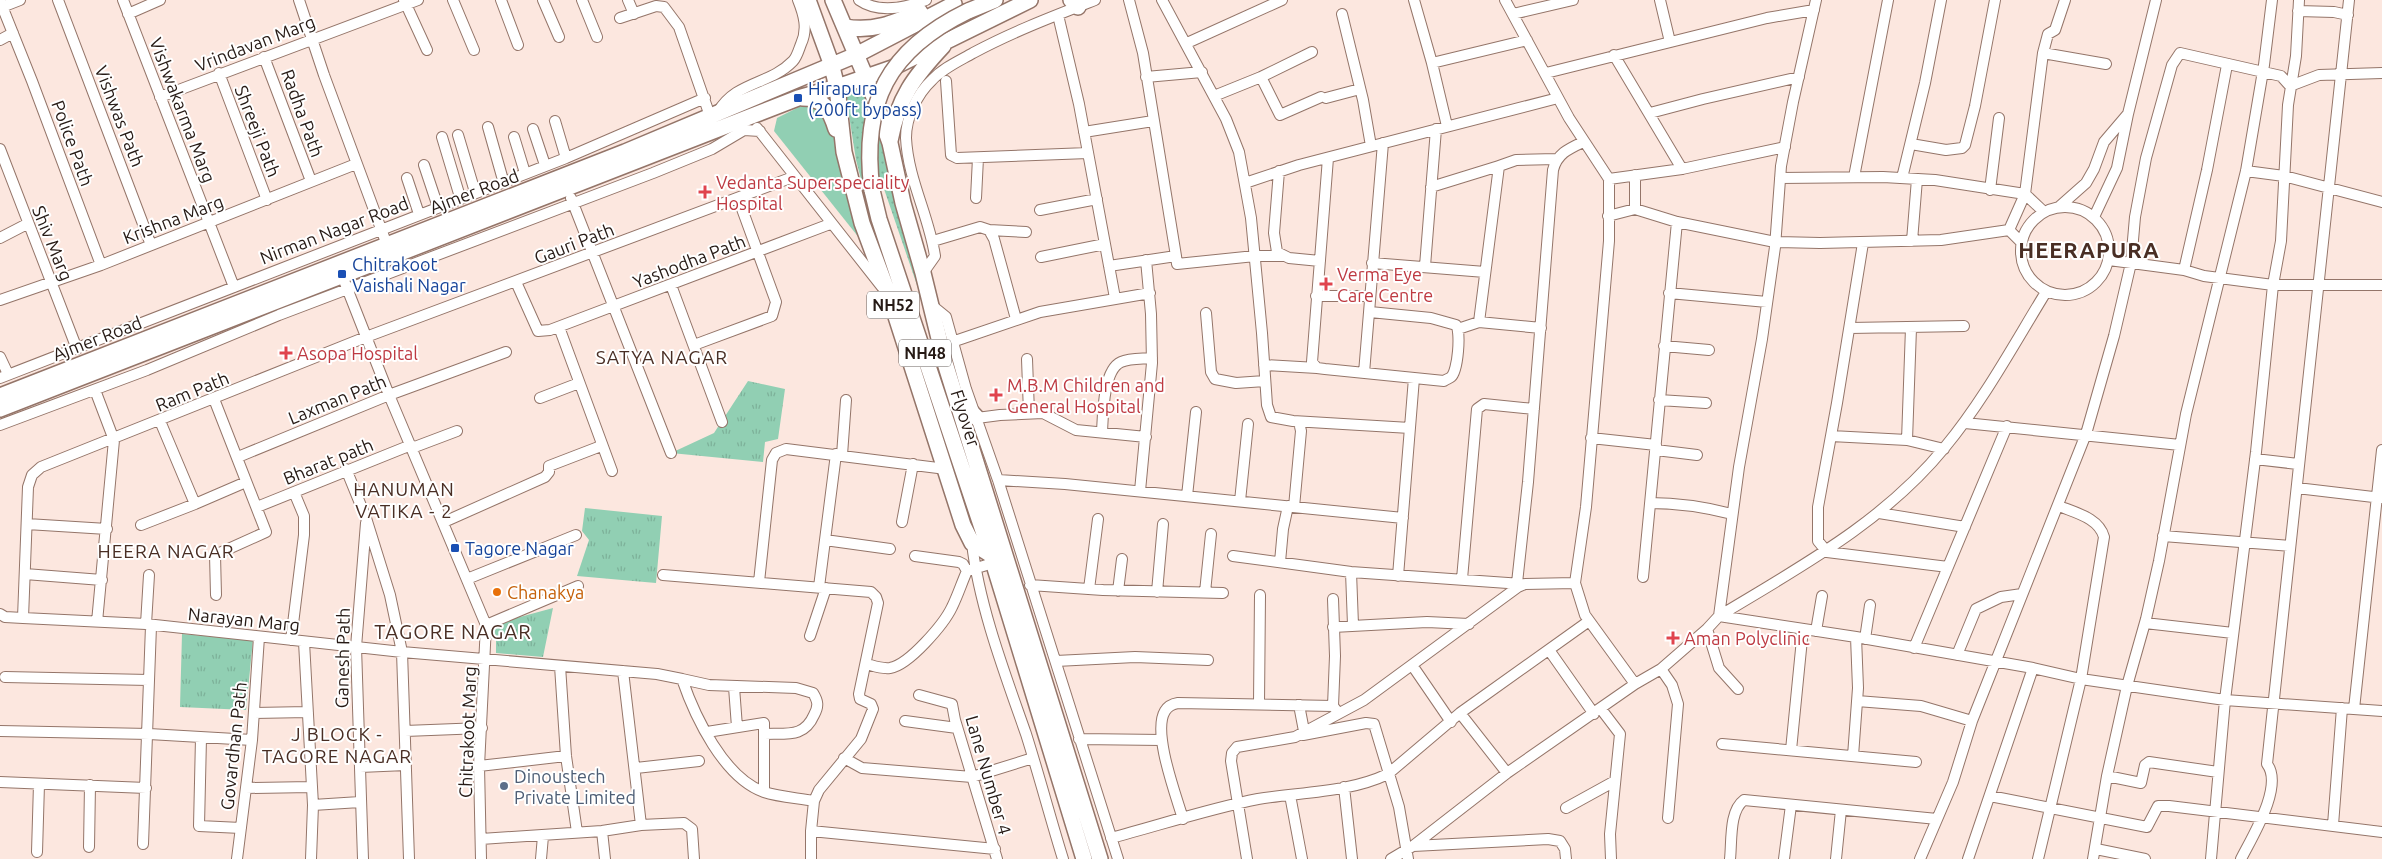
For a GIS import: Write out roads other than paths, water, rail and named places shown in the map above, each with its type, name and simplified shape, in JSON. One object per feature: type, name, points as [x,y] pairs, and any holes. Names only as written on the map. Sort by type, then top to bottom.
[{"type":"highway","name":"NH52","points":[[808,0],[812,30],[831,64],[837,87],[844,152],[862,223],[890,298],[963,525],[972,543]]},
{"type":"highway","points":[[833,0],[866,78],[890,143]]},
{"type":"highway","name":"Flyover","points":[[992,559],[879,219],[872,190],[869,156],[874,115],[879,96],[887,78],[910,48],[941,24],[995,0]]},
{"type":"highway","name":"NH48","points":[[1030,0],[951,38],[914,77],[906,90],[894,122],[890,143],[903,203],[954,393],[1100,859]]},
{"type":"highway","points":[[845,27],[862,30],[886,26],[934,7],[959,2]]},
{"type":"highway","name":"Ajmer Road","points":[[0,409],[341,269],[387,245],[578,171],[714,115],[856,54],[959,2]]},
{"type":"highway","name":"Ajmer Road","points":[[0,396],[568,187],[798,98],[866,78],[892,68],[951,38]]},
{"type":"highway","points":[[798,98],[814,98],[824,104],[834,122],[844,152]]},
{"type":"highway","points":[[954,393],[978,418]]},
{"type":"highway","points":[[972,543],[992,559]]},
{"type":"highway","name":"NH48","points":[[992,559],[1084,859]]},
{"type":"street","points":[[1,4],[20,0]]},
{"type":"street","name":"Vishwas Path","points":[[58,0],[150,245]]},
{"type":"street","name":"Vishwakarma Marg","points":[[123,0],[234,287]]},
{"type":"street","points":[[128,14],[160,0]]},
{"type":"street","points":[[299,0],[356,164],[387,245]]},
{"type":"street","name":"Vrindavan Marg","points":[[160,97],[405,2],[418,0]]},
{"type":"street","points":[[454,0],[474,50]]},
{"type":"street","points":[[501,0],[518,45]]},
{"type":"street","points":[[544,0],[559,37]]},
{"type":"street","points":[[582,0],[597,37]]},
{"type":"street","points":[[628,0],[634,14]]},
{"type":"street","points":[[620,18],[656,6],[664,7],[668,11],[679,28],[705,98],[714,115],[730,96],[780,71],[794,60],[812,30],[798,0]]},
{"type":"street","points":[[859,0],[874,6],[894,9],[926,0]]},
{"type":"street","points":[[923,273],[935,256],[933,241],[908,156],[906,136],[910,116],[917,97],[933,79],[948,67],[1004,37],[1058,15],[1075,3],[1095,0]]},
{"type":"street","points":[[1129,0],[1146,77],[1167,190],[1177,264],[1255,256],[1284,256],[1320,260]]},
{"type":"street","points":[[1162,0],[1202,72],[1239,152],[1255,256],[1267,405],[1271,417],[1299,422],[1410,428]]},
{"type":"street","points":[[1187,43],[1282,0]]},
{"type":"street","points":[[1414,0],[1448,126]]},
{"type":"street","points":[[1505,0],[1583,142],[1608,179],[1609,241],[1586,507],[1575,583],[1577,594],[1589,621],[1635,684]]},
{"type":"street","points":[[1513,14],[1573,0]]},
{"type":"street","points":[[1660,0],[1670,42]]},
{"type":"street","points":[[1854,177],[1888,0]]},
{"type":"street","points":[[1902,178],[1925,83],[1941,0]]},
{"type":"street","points":[[1911,144],[1946,150],[1962,148],[1964,145],[1975,106],[1994,0]]},
{"type":"street","points":[[2009,230],[2025,194],[2043,53],[2048,34],[2055,30],[2060,20],[2065,0]]},
{"type":"street","points":[[2094,217],[2118,168],[2128,114],[2156,0]]},
{"type":"street","points":[[2145,859],[2094,854],[2107,776],[2127,686],[2145,623],[2180,445],[2246,171],[2263,73],[2272,0]]},
{"type":"street","points":[[2211,859],[2225,700],[2255,459],[2273,285],[2281,241],[2290,86],[2296,56],[2299,0]]},
{"type":"street","points":[[2241,859],[2262,816],[2273,785],[2272,770],[2267,764],[2298,464],[2350,0]]},
{"type":"street","points":[[405,2],[427,50]]},
{"type":"street","name":"Police Path","points":[[1,4],[101,265]]},
{"type":"street","points":[[1546,73],[1815,5],[1780,178],[1775,242],[1767,302],[1732,514],[1719,616]]},
{"type":"street","points":[[2298,11],[2334,12],[2348,15]]},
{"type":"street","points":[[1342,14],[1360,89],[1370,146]]},
{"type":"street","points":[[1058,15],[1084,132],[1115,298]]},
{"type":"street","points":[[0,40],[13,34]]},
{"type":"street","points":[[1432,63],[1527,40]]},
{"type":"street","points":[[1214,96],[1261,77],[1312,52]]},
{"type":"street","points":[[2043,53],[2106,64]]},
{"type":"street","points":[[1920,859],[1953,782],[1972,721],[2086,434],[2111,349],[2131,263],[2135,217],[2146,158],[2172,65],[2180,53],[2281,76],[2290,86]]},
{"type":"street","points":[[1614,55],[1682,169]]},
{"type":"street","name":"Radha Path","points":[[264,57],[311,182]]},
{"type":"street","points":[[2184,270],[2228,65]]},
{"type":"street","points":[[1146,77],[1202,72]]},
{"type":"street","name":"Shreeji Path","points":[[219,73],[267,200]]},
{"type":"street","points":[[2290,86],[2319,75],[2382,73]]},
{"type":"street","points":[[1261,77],[1280,115],[1324,98],[1360,89]]},
{"type":"street","points":[[1650,113],[1799,77]]},
{"type":"street","points":[[946,81],[951,155],[957,158],[978,158],[1088,153]]},
{"type":"street","name":"Nirman Nagar Road","points":[[4,376],[77,349],[503,180],[566,158],[705,98]]},
{"type":"street","points":[[1245,183],[1279,171],[1370,146],[1558,98]]},
{"type":"street","points":[[2060,206],[2086,183],[2094,169],[2104,142],[2128,114]]},
{"type":"street","points":[[746,118],[760,131],[793,177],[890,298]]},
{"type":"street","points":[[1990,190],[1999,118]]},
{"type":"street","points":[[555,121],[566,158]]},
{"type":"street","points":[[1084,132],[1153,121]]},
{"type":"street","points":[[488,127],[503,180]]},
{"type":"street","points":[[533,129],[545,166]]},
{"type":"street","points":[[1425,266],[1436,129]]},
{"type":"street","points":[[0,425],[95,390],[348,289],[712,149],[744,130],[760,131]]},
{"type":"street","points":[[458,135],[475,192]]},
{"type":"street","points":[[514,137],[525,173]]},
{"type":"street","points":[[442,138],[460,197]]},
{"type":"street","points":[[1299,734],[1336,710],[1364,700],[1521,584],[1552,170],[1556,159],[1566,150],[1583,142]]},
{"type":"street","points":[[1364,373],[1383,143]]},
{"type":"street","points":[[1608,179],[1682,169],[1785,147]]},
{"type":"street","name":"Shiv Marg","points":[[0,149],[3,168],[52,281],[77,349]]},
{"type":"street","points":[[976,198],[978,158]]},
{"type":"street","points":[[1317,368],[1312,362],[1328,158]]},
{"type":"street","points":[[1431,186],[1516,160],[1556,159]]},
{"type":"street","name":"Krishna Marg","points":[[0,300],[101,265],[356,164]]},
{"type":"street","points":[[424,165],[438,207]]},
{"type":"street","points":[[1479,322],[1499,166]]},
{"type":"street","points":[[1279,171],[1275,246],[1277,252],[1284,256]]},
{"type":"street","points":[[2246,171],[2284,176],[2329,190],[2382,202]]},
{"type":"street","points":[[1635,175],[1635,209]]},
{"type":"street","name":"Gauri Path","points":[[366,337],[793,177]]},
{"type":"street","points":[[1780,178],[1854,177],[1917,179],[2025,194],[2043,211]]},
{"type":"street","points":[[407,178],[419,214]]},
{"type":"street","points":[[1912,241],[1917,179]]},
{"type":"street","points":[[568,187],[670,452]]},
{"type":"street","points":[[694,345],[772,316],[775,309],[776,302],[738,198]]},
{"type":"street","points":[[1040,210],[1097,200]]},
{"type":"street","points":[[2060,206],[2077,208],[2094,217],[2103,228],[2109,244],[2108,260],[2102,275],[2091,287],[2077,294],[2058,295],[2046,292],[2028,276],[2020,260],[2020,242],[2029,224],[2043,211],[2060,206]]},
{"type":"street","points":[[1608,216],[1635,209],[1677,222],[1775,242],[1940,240],[2009,230]]},
{"type":"street","points":[[1643,577],[1677,222]]},
{"type":"street","points":[[0,238],[27,224]]},
{"type":"street","name":"Yashodha Path","points":[[516,282],[538,331],[559,327],[614,307],[830,224]]},
{"type":"street","points":[[933,241],[980,228],[1026,232]]},
{"type":"street","points":[[989,230],[994,238],[1016,319]]},
{"type":"street","points":[[2009,230],[2020,242]]},
{"type":"street","points":[[1863,242],[1850,328],[1818,507],[1818,541],[1827,552],[1948,567]]},
{"type":"street","points":[[1041,257],[1105,244]]},
{"type":"street","name":"Chitrakoot Marg","points":[[335,247],[348,289],[389,396],[486,625],[479,766],[481,859]]},
{"type":"street","points":[[1109,266],[1176,256]]},
{"type":"street","points":[[1140,491],[1152,358],[1150,293],[1146,260]]},
{"type":"street","points":[[2108,260],[2273,285],[2382,285]]},
{"type":"street","points":[[1372,263],[1485,272]]},
{"type":"street","points":[[672,285],[722,422]]},
{"type":"street","points":[[1391,859],[1409,851],[1507,773],[1635,684],[1661,669],[1707,629],[1719,616],[1827,552],[1879,513],[1944,449],[1965,422],[2046,292]]},
{"type":"street","points":[[952,342],[1040,312],[1150,293]]},
{"type":"street","points":[[1669,293],[1767,302]]},
{"type":"street","points":[[1316,296],[1370,296]]},
{"type":"street","points":[[930,303],[946,318],[952,342],[1056,660],[1118,859]]},
{"type":"street","points":[[1264,365],[1317,368],[1444,381],[1451,378],[1454,372],[1458,329],[1456,325],[1431,318],[1370,312]]},
{"type":"street","points":[[1206,313],[1209,358],[1211,372],[1215,379],[1236,383],[1265,381]]},
{"type":"street","points":[[1458,329],[1479,322],[1541,328]]},
{"type":"street","points":[[1850,328],[1964,326]]},
{"type":"street","points":[[559,327],[601,446],[612,471]]},
{"type":"street","points":[[1907,440],[1910,328]]},
{"type":"street","name":"Ram Path","points":[[26,524],[28,487],[32,475],[41,467],[214,400],[366,337]]},
{"type":"street","points":[[1664,346],[1709,350]]},
{"type":"street","name":"Laxman Path","points":[[238,457],[389,396],[506,352]]},
{"type":"street","points":[[0,357],[4,376]]},
{"type":"street","points":[[1102,432],[1104,406],[1111,372],[1119,362],[1130,359],[1152,358]]},
{"type":"street","points":[[1027,359],[1028,413]]},
{"type":"street","points":[[1398,576],[1414,378]]},
{"type":"street","points":[[540,398],[579,383]]},
{"type":"street","points":[[95,390],[114,440],[97,622]]},
{"type":"street","points":[[214,400],[266,532],[215,555],[216,595]]},
{"type":"street","points":[[810,636],[822,587],[825,540],[846,400]]},
{"type":"street","points":[[1659,400],[1706,403]]},
{"type":"street","points":[[1462,579],[1477,409],[1484,404],[1534,409]]},
{"type":"street","points":[[1187,496],[1196,412]]},
{"type":"street","points":[[978,418],[1043,413],[1076,430],[1146,437]]},
{"type":"street","points":[[160,421],[195,504]]},
{"type":"street","points":[[1280,562],[1300,447],[1299,422]]},
{"type":"street","points":[[1965,422],[2180,445]]},
{"type":"street","points":[[1240,501],[1248,424]]},
{"type":"street","points":[[1914,648],[2007,426]]},
{"type":"street","name":"Bharat path","points":[[257,507],[346,469],[457,431]]},
{"type":"street","points":[[1831,436],[1907,440],[1944,449]]},
{"type":"street","points":[[1591,438],[1656,447],[1696,455]]},
{"type":"street","points":[[444,522],[545,477],[549,472],[549,466],[601,446]]},
{"type":"street","points":[[758,582],[772,460],[776,453],[786,449],[946,469]]},
{"type":"street","points":[[2354,709],[2379,498],[2382,450]]},
{"type":"street","points":[[2255,459],[2298,464]]},
{"type":"street","points":[[902,522],[913,464]]},
{"type":"street","points":[[346,469],[366,518],[390,595],[402,652],[409,859]]},
{"type":"street","points":[[998,480],[1140,491],[1403,518]]},
{"type":"street","points":[[141,524],[246,482]]},
{"type":"street","points":[[2297,488],[2379,498]]},
{"type":"street","points":[[291,640],[304,535],[304,516],[294,492]]},
{"type":"street","points":[[1650,503],[1671,503],[1705,507],[1732,514]]},
{"type":"street","points":[[2038,859],[2081,679],[2104,537],[2101,527],[2094,521],[2059,506]]},
{"type":"street","points":[[1879,513],[1965,527]]},
{"type":"street","name":"Ganesh Path","points":[[363,859],[356,647],[366,518]]},
{"type":"street","points":[[1089,589],[1098,520]]},
{"type":"street","points":[[22,618],[26,524],[106,529]]},
{"type":"street","points":[[1157,592],[1162,524]]},
{"type":"street","points":[[1205,592],[1212,534]]},
{"type":"street","points":[[467,579],[576,535]]},
{"type":"street","points":[[2163,536],[2290,546]]},
{"type":"street","points":[[825,540],[890,549]]},
{"type":"street","points":[[972,543],[971,570],[1033,758],[1063,859]]},
{"type":"street","points":[[915,556],[959,562],[971,570]]},
{"type":"street","points":[[1233,556],[1351,572],[1398,576],[1521,584],[1575,583]]},
{"type":"street","points":[[867,664],[879,668],[891,668],[904,661],[932,635],[952,608],[971,570],[992,559]]},
{"type":"street","points":[[1118,591],[1122,559]]},
{"type":"street","points":[[1351,572],[1353,625]]},
{"type":"street","points":[[24,574],[102,580]]},
{"type":"street","points":[[664,575],[871,592],[876,597],[878,603],[867,664],[859,694],[860,699],[871,704],[873,709],[862,739],[844,758],[819,790],[814,800],[811,859]]},
{"type":"street","points":[[143,844],[149,734],[149,576]]},
{"type":"street","points":[[1030,585],[1118,591],[1223,593]]},
{"type":"street","points":[[486,625],[578,586]]},
{"type":"street","points":[[1957,655],[1976,609],[2001,597],[2022,594]]},
{"type":"street","points":[[1259,703],[1260,596]]},
{"type":"street","points":[[1816,631],[1822,596]]},
{"type":"street","points":[[1333,599],[1336,710]]},
{"type":"street","points":[[1853,756],[1861,638],[1870,605]]},
{"type":"street","name":"Narayan Marg","points":[[0,614],[5,617],[148,625],[485,660],[657,674],[734,687],[796,688],[813,693],[818,701],[817,709],[809,727],[802,732],[764,734]]},
{"type":"street","points":[[1719,616],[1861,638],[2127,686],[2225,700],[2382,711]]},
{"type":"street","points":[[1111,838],[1237,804],[1359,785],[1388,774],[1460,713],[1589,621]]},
{"type":"street","points":[[1334,627],[1427,622],[1469,624]]},
{"type":"street","points":[[2145,623],[2233,633]]},
{"type":"street","points":[[1707,629],[1719,668],[1738,689]]},
{"type":"street","points":[[1791,750],[1803,629]]},
{"type":"street","name":"Govardhan Path","points":[[238,859],[252,740],[259,637]]},
{"type":"street","points":[[304,642],[313,805],[311,859]]},
{"type":"street","points":[[1550,650],[1597,712],[1620,734],[1610,834],[1611,859]]},
{"type":"street","points":[[1056,660],[1135,657],[1208,660]]},
{"type":"street","points":[[1412,665],[1451,722]]},
{"type":"street","points":[[560,666],[566,756],[577,832]]},
{"type":"street","points":[[1968,859],[2033,668]]},
{"type":"street","points":[[1661,669],[1672,685],[1678,704],[1668,818]]},
{"type":"street","points":[[623,671],[636,768],[641,825]]},
{"type":"street","points":[[4,677],[149,680]]},
{"type":"street","points":[[682,679],[691,705],[728,766],[741,780],[764,792],[814,800]]},
{"type":"street","points":[[734,687],[737,727]]},
{"type":"street","name":"Lane Number 4","points":[[919,695],[952,704],[957,728],[996,854]]},
{"type":"street","points":[[1857,701],[1921,706],[1972,721]]},
{"type":"street","points":[[1183,819],[1162,748],[1164,712],[1169,706],[1178,702],[1259,703],[1336,710]]},
{"type":"street","points":[[1299,706],[1299,734]]},
{"type":"street","points":[[2333,825],[2342,708]]},
{"type":"street","points":[[254,713],[308,712]]},
{"type":"street","points":[[1460,713],[1507,773]]},
{"type":"street","points":[[905,721],[957,728]]},
{"type":"street","points":[[707,732],[764,723],[764,792]]},
{"type":"street","points":[[1247,859],[1237,804],[1232,753],[1238,747],[1254,743],[1366,723],[1374,724],[1399,807],[1409,851]]},
{"type":"street","points":[[405,731],[482,728]]},
{"type":"street","points":[[0,731],[149,734],[252,740]]},
{"type":"street","points":[[201,738],[199,826],[241,828]]},
{"type":"street","points":[[1080,739],[1162,740]]},
{"type":"street","points":[[1722,744],[1916,762]]},
{"type":"street","points":[[479,766],[566,756]]},
{"type":"street","points":[[844,758],[862,768],[972,777],[1033,758]]},
{"type":"street","points":[[636,768],[699,761]]},
{"type":"street","points":[[2107,776],[2140,783],[2145,765],[2149,762],[2218,772]]},
{"type":"street","points":[[360,767],[406,765]]},
{"type":"street","points":[[1566,808],[1615,781]]},
{"type":"street","points":[[0,782],[146,788]]},
{"type":"street","points":[[37,852],[39,784]]},
{"type":"street","points":[[89,847],[90,785]]},
{"type":"street","points":[[246,788],[311,787]]},
{"type":"street","points":[[1344,787],[1352,859]]},
{"type":"street","points":[[1290,795],[1302,859]]},
{"type":"street","points":[[1990,796],[2147,827],[2158,806],[2215,810],[2382,832]]},
{"type":"street","points":[[1730,859],[1735,812],[1738,805],[1744,800],[1937,819]]},
{"type":"street","points":[[313,805],[360,802]]},
{"type":"street","points":[[1784,859],[1791,805]]},
{"type":"street","points":[[1836,859],[1841,810]]},
{"type":"street","points":[[482,839],[543,836],[602,831],[641,825],[684,823],[692,829],[694,859]]},
{"type":"street","points":[[602,831],[605,859]]},
{"type":"street","points":[[811,831],[996,854]]},
{"type":"street","points":[[541,859],[543,836]]},
{"type":"street","points":[[1409,851],[1548,839],[1560,841],[1565,849],[1566,859]]},
{"type":"place","name":"Hirapura (200ft bypass)","points":[[798,98]]},
{"type":"place","name":"Vedanta Superspeciality Hospital","points":[[705,192]]},
{"type":"place","name":"Chitrakoot Vaishali Nagar","points":[[342,274]]},
{"type":"place","name":"Verma Eye Care Centre","points":[[1326,284]]},
{"type":"place","name":"Asopa Hospital","points":[[286,353]]},
{"type":"place","name":"M.B.M Children and General Hospital","points":[[996,395]]},
{"type":"place","name":"Tagore Nagar","points":[[455,548]]},
{"type":"place","name":"Chanakya","points":[[497,592]]},
{"type":"place","name":"Aman Polyclinic","points":[[1673,638]]},
{"type":"place","name":"Dinoustech Private Limited","points":[[504,786]]},
{"type":"district","name":"HEERAPURA","points":[[2089,249]]},
{"type":"district","name":"SATYA NAGAR","points":[[662,357]]},
{"type":"district","name":"HANUMAN VATIKA - 2","points":[[404,500]]},
{"type":"district","name":"HEERA NAGAR","points":[[166,551]]},
{"type":"district","name":"TAGORE NAGAR","points":[[453,631]]},
{"type":"district","name":"J BLOCK - TAGORE NAGAR","points":[[337,745]]}]
